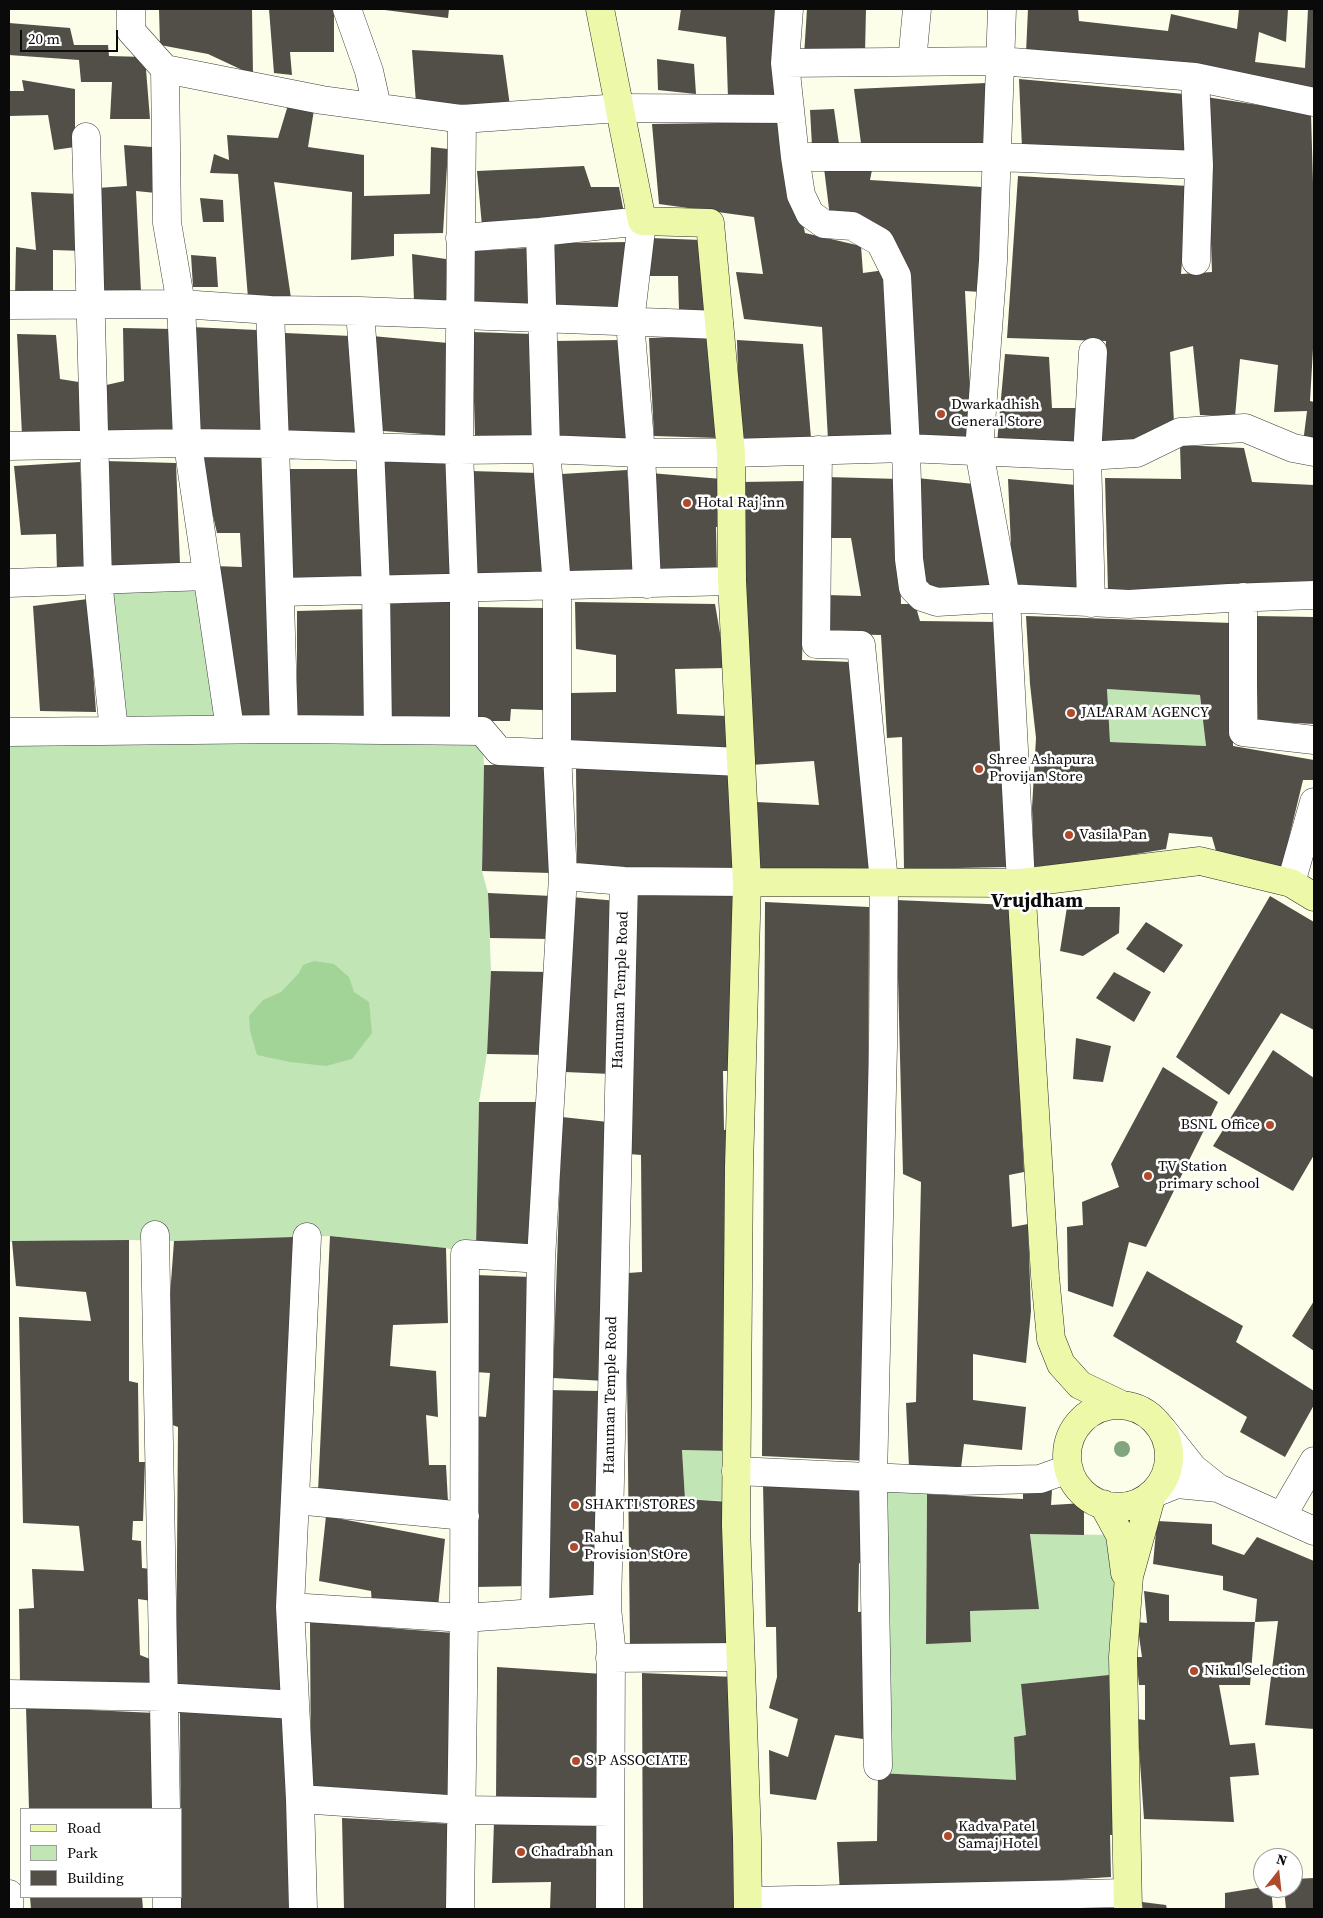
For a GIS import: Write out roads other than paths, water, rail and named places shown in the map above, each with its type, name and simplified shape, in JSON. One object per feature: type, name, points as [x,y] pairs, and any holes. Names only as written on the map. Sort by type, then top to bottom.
[{"type":"street","points":[[131,9],[131,31],[165,70],[322,100],[462,119],[620,108],[790,109]]},
{"type":"street","points":[[347,9],[369,71],[377,107]]},
{"type":"street","points":[[600,9],[642,221],[630,322],[641,453],[647,584]]},
{"type":"street","points":[[789,9],[785,63],[801,195],[810,214],[824,224],[852,226],[880,242],[897,276],[906,448],[909,559],[913,588],[922,597],[937,602],[1006,598],[1129,604],[1314,595]]},
{"type":"street","points":[[912,62],[917,9]]},
{"type":"street","points":[[1002,9],[993,261],[979,451],[1006,598],[1045,1276],[1051,1339],[1061,1364],[1072,1405],[1067,1452],[1068,1469],[1075,1483],[1087,1496],[1102,1504],[1120,1507],[1137,1503],[1152,1494],[1177,1484],[1218,1488]]},
{"type":"street","points":[[785,63],[1000,61],[1196,78],[1314,102]]},
{"type":"street","points":[[165,70],[167,223],[181,304],[188,443],[230,729]]},
{"type":"street","points":[[1196,78],[1199,165],[1196,261]]},
{"type":"street","points":[[462,119],[459,450],[464,587],[464,731]]},
{"type":"street","points":[[86,137],[98,580],[114,731]]},
{"type":"street","points":[[796,157],[997,157],[1199,165]]},
{"type":"street","points":[[460,238],[642,221],[710,223],[730,452],[732,581],[747,882],[739,1167],[736,1526],[748,1905],[1127,1901],[1123,1657],[1128,1576],[1152,1494],[1163,1480],[1168,1463],[1168,1446],[1162,1429]]},
{"type":"street","points":[[535,1613],[542,1259],[563,876],[557,753],[557,586],[546,449],[540,232]]},
{"type":"street","points":[[9,305],[181,304],[270,310],[719,325]]},
{"type":"street","points":[[270,310],[281,592],[284,729]]},
{"type":"street","points":[[360,312],[370,447],[376,589],[378,730]]},
{"type":"street","points":[[1091,602],[1087,456],[1093,352]]},
{"type":"street","points":[[9,446],[188,443],[459,450],[546,449],[641,453],[906,448],[1087,456],[1137,453],[1180,432],[1245,428],[1293,448],[1314,452]]},
{"type":"street","points":[[818,450],[816,644],[861,645],[884,882],[883,1046],[873,1478],[878,1766]]},
{"type":"street","points":[[9,583],[207,576]]},
{"type":"street","points":[[281,592],[732,581]]},
{"type":"street","points":[[1243,597],[1243,732],[1314,740]]},
{"type":"street","points":[[9,732],[230,729],[482,731],[500,751],[741,762]]},
{"type":"street","points":[[1291,883],[1314,802]]},
{"type":"street","points":[[563,876],[624,881],[1021,883],[1200,861],[1291,883],[1314,897]]},
{"type":"street","name":"Hanuman Temple Road","points":[[610,1909],[610,1658],[607,1608],[624,881]]},
{"type":"street","points":[[155,1235],[166,1808]]},
{"type":"street","points":[[303,1909],[300,1799],[290,1607],[307,1237]]},
{"type":"street","points":[[460,1909],[465,1516],[465,1254],[542,1259]]},
{"type":"street","points":[[1061,1364],[1080,1385],[1122,1405],[1137,1409],[1151,1417],[1193,1468],[1218,1488],[1314,1531]]},
{"type":"street","points":[[1070,1437],[1078,1423],[1090,1412],[1105,1406],[1122,1405]]},
{"type":"street","points":[[1282,1516],[1314,1461]]},
{"type":"street","points":[[736,1472],[957,1481],[1040,1479],[1068,1469]]},
{"type":"street","points":[[295,1500],[465,1516]]},
{"type":"street","points":[[1102,1504],[1120,1535],[1127,1599]]},
{"type":"street","points":[[290,1607],[464,1618],[607,1608]]},
{"type":"street","points":[[610,1658],[740,1657]]},
{"type":"street","points":[[9,1694],[164,1697],[295,1705]]},
{"type":"street","points":[[300,1799],[462,1810],[610,1812]]},
{"type":"street","points":[[9,1894],[9,1909]]},
{"type":"place","name":"Dwarkadhish General Store","points":[[941,414]]},
{"type":"place","name":"Hotal Raj inn","points":[[687,503]]},
{"type":"place","name":"JALARAM AGENCY","points":[[1071,713]]},
{"type":"place","name":"Shree Ashapura Provijan Store","points":[[979,769]]},
{"type":"place","name":"Vasila Pan","points":[[1069,835]]},
{"type":"place","name":"BSNL Office","points":[[1270,1125]]},
{"type":"place","name":"TV Station primary school","points":[[1148,1176]]},
{"type":"place","name":"SHAKTI STORES","points":[[575,1505]]},
{"type":"place","name":"Rahul Provision StOre","points":[[574,1547]]},
{"type":"place","name":"Nikul Selection","points":[[1194,1671]]},
{"type":"place","name":"S P ASSOCIATE","points":[[576,1761]]},
{"type":"place","name":"Kadva Patel Samaj Hotel","points":[[948,1836]]},
{"type":"place","name":"Chadrabhan","points":[[521,1852]]},
{"type":"district","name":"Vrujdham","points":[[1037,902]]}]
